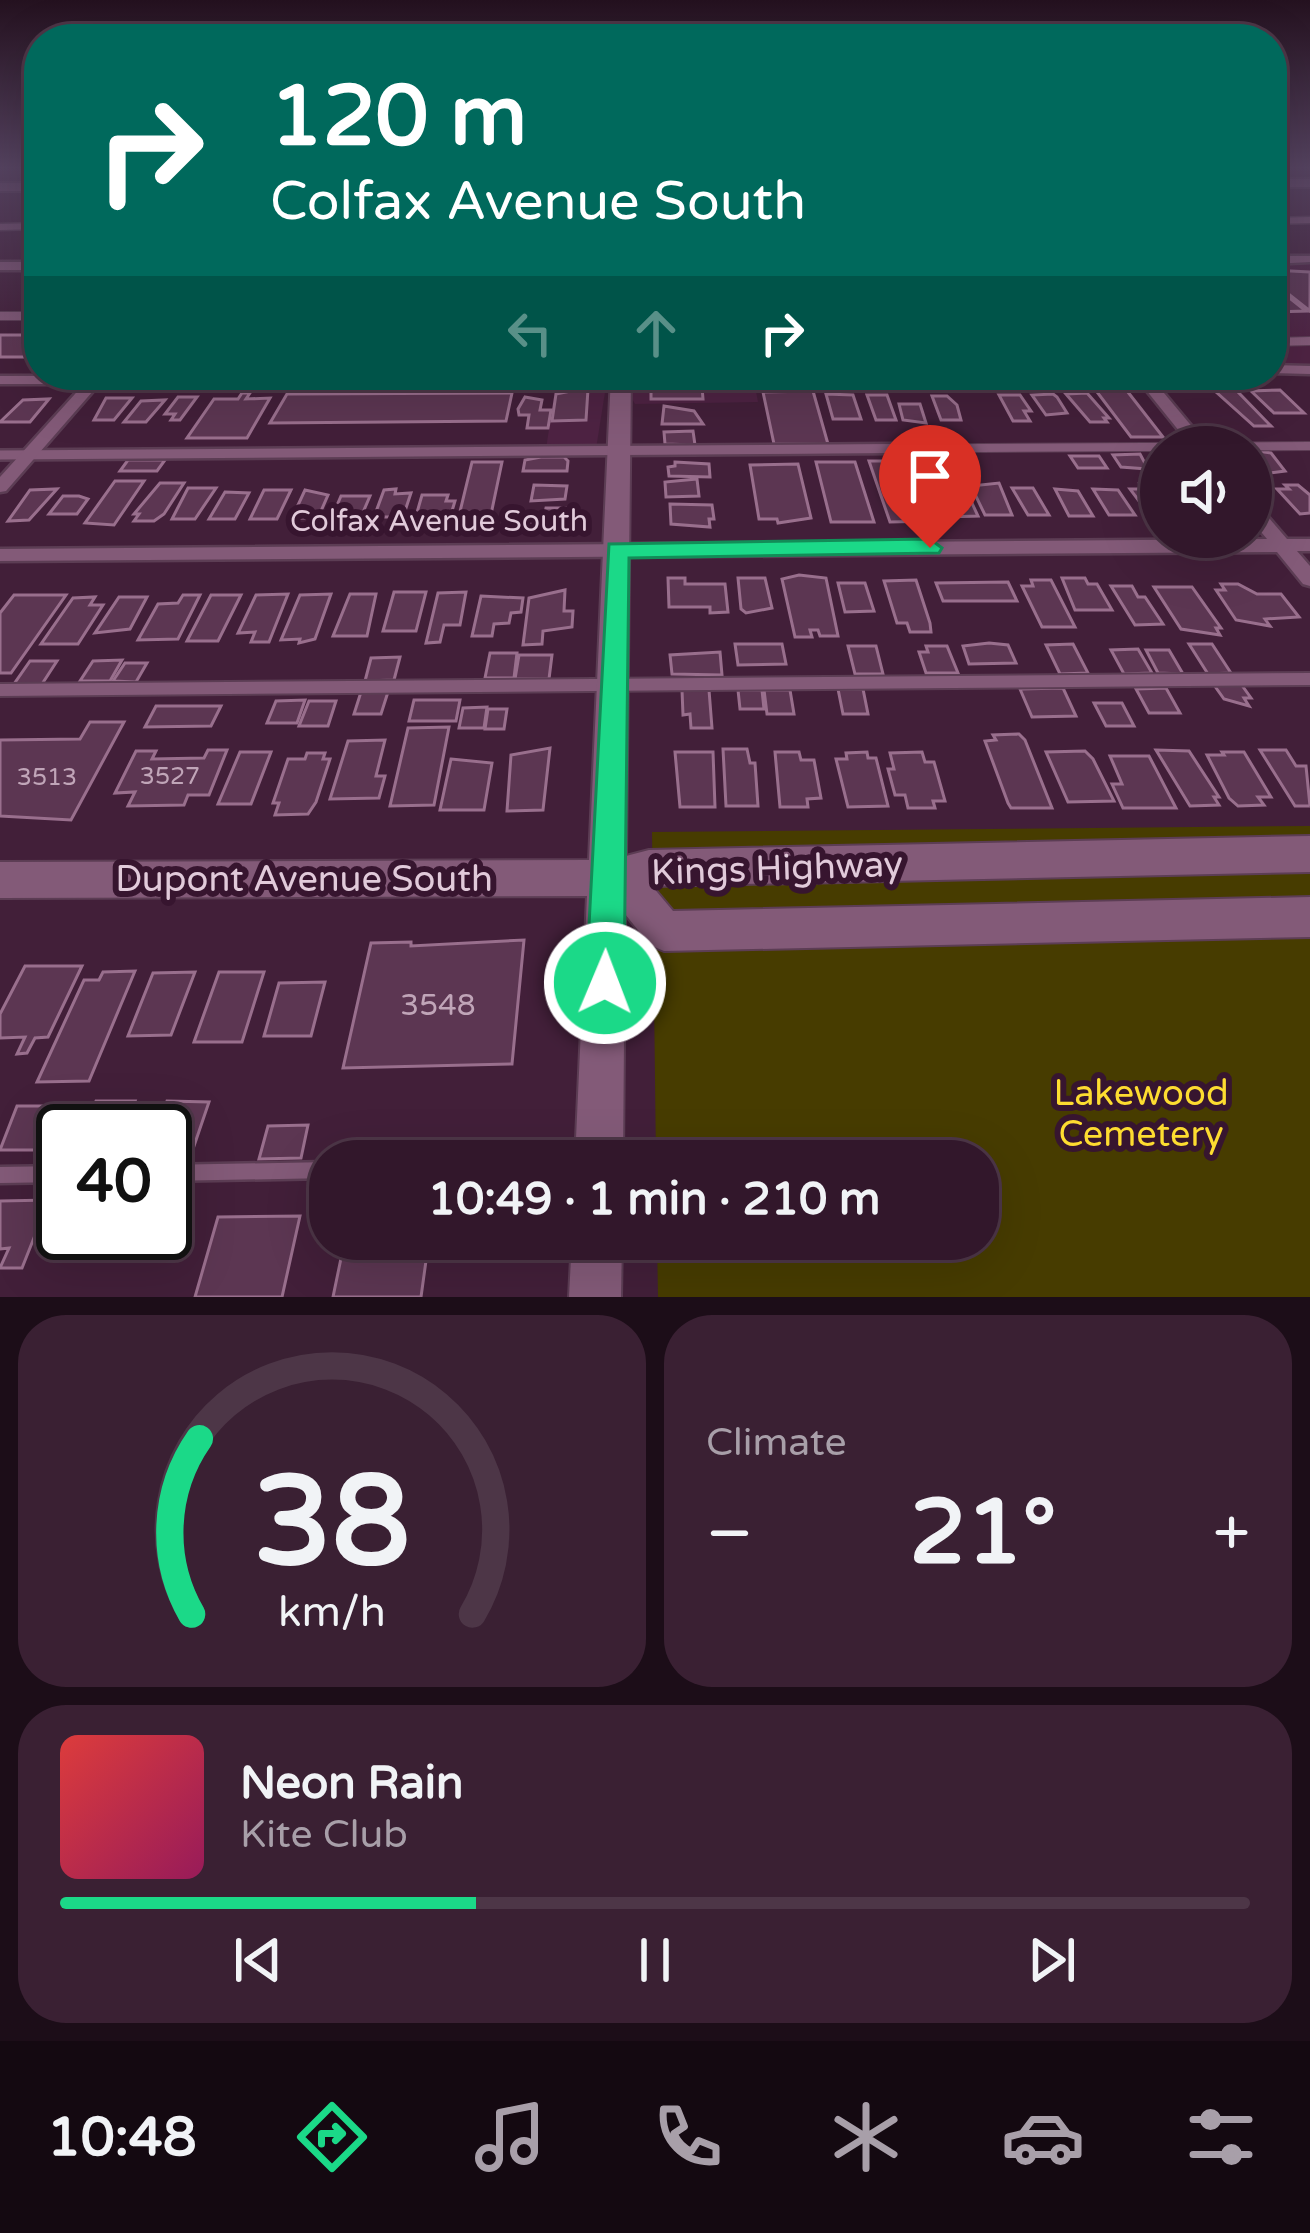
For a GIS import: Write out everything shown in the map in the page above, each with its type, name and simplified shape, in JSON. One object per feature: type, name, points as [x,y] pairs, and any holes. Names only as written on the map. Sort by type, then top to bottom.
[{"type":"street","points":[[0,487],[87,390]]},
{"type":"street","points":[[600,1140],[620,390]]},
{"type":"street","points":[[1154,390],[1184,426]]},
{"type":"street","points":[[1272,534],[1310,579]]},
{"type":"street","name":"Colfax Avenue South","points":[[0,555],[1310,545]]},
{"type":"street","name":"Kings Highway","points":[[609,878],[649,868],[1310,854]]},
{"type":"street","name":"Kings Highway","points":[[609,878],[643,903],[664,931],[1310,917]]},
{"type":"street","name":"Dupont Avenue South","points":[[0,880],[609,878]]},
{"type":"street","points":[[595,1297],[596,1260]]},
{"type":"lane","points":[[1272,446],[1310,446]]},
{"type":"lane","points":[[0,455],[1140,447]]},
{"type":"lane","points":[[0,690],[1310,679]]},
{"type":"lane","points":[[192,1172],[309,1170]]},
{"type":"lane","points":[[0,1175],[36,1174]]},
{"type":"shaded area","points":[[1310,263],[1310,366],[1287,366],[1287,264]]},
{"type":"shaded area","points":[[555,390],[605,390],[596,449],[546,449]]},
{"type":"shaded area","points":[[627,390],[756,390],[758,402],[635,404]]},
{"type":"green space","name":"Lakewood Cemetery","points":[[1310,826],[1310,1297],[658,1297],[657,1260],[999,1260],[999,1140],[656,1140],[652,832]]},
{"type":"building","points":[[1287,271],[1310,272],[1310,311],[1287,293]]},
{"type":"building","points":[[1287,296],[1306,311],[1287,312]]},
{"type":"building","points":[[0,335],[24,335],[24,357],[0,357]]},
{"type":"building","points":[[588,390],[586,420],[552,421],[556,394]]},
{"type":"building","points":[[651,390],[702,390],[703,399],[651,399]]},
{"type":"building","points":[[1096,390],[1126,390],[1154,426],[1140,426],[1140,437],[1131,437]]},
{"type":"building","points":[[1280,390],[1304,413],[1274,413],[1251,391]]},
{"type":"building","points":[[813,391],[828,444],[774,444],[763,392]]},
{"type":"building","points":[[1215,391],[1237,391],[1271,426],[1254,426]]},
{"type":"building","points":[[250,393],[246,399],[270,398],[247,438],[187,438],[214,399],[238,399]]},
{"type":"building","points":[[512,393],[506,421],[270,423],[287,394]]},
{"type":"building","points":[[1087,393],[1109,418],[1104,418],[1107,422],[1090,422],[1066,394]]},
{"type":"building","points":[[826,394],[853,395],[861,419],[833,419]]},
{"type":"building","points":[[1053,394],[1067,413],[1046,415],[1032,395]]},
{"type":"building","points":[[867,395],[887,395],[896,420],[876,420]]},
{"type":"building","points":[[999,395],[1020,395],[1031,411],[1024,411],[1030,421],[1013,421]]},
{"type":"building","points":[[932,396],[947,396],[957,405],[961,420],[941,420]]},
{"type":"building","points":[[178,397],[197,397],[180,420],[171,420],[175,414],[165,414]]},
{"type":"building","points":[[525,397],[542,400],[540,410],[551,410],[548,428],[527,428],[529,415],[519,415],[518,409]]},
{"type":"building","points":[[106,398],[132,398],[114,420],[94,420]]},
{"type":"building","points":[[49,399],[30,422],[0,422],[23,400]]},
{"type":"building","points":[[165,400],[146,422],[124,422],[141,401]]},
{"type":"building","points":[[899,404],[920,404],[926,423],[903,420]]},
{"type":"building","points":[[664,406],[694,411],[703,424],[662,424]]},
{"type":"building","points":[[693,431],[695,445],[665,444],[664,432]]},
{"type":"building","points":[[1140,454],[1140,468],[1121,467],[1113,455]]},
{"type":"building","points":[[1272,454],[1285,471],[1272,473]]},
{"type":"building","points":[[1070,456],[1099,456],[1107,468],[1078,468]]},
{"type":"building","points":[[564,457],[567,471],[523,471],[525,460]]},
{"type":"building","points":[[128,460],[165,460],[157,471],[120,471]]},
{"type":"building","points":[[869,461],[909,461],[933,521],[890,522]]},
{"type":"building","points":[[472,462],[502,462],[489,524],[457,524]]},
{"type":"building","points":[[675,462],[709,464],[710,477],[669,476],[668,467]]},
{"type":"building","points":[[816,462],[855,462],[874,522],[831,522]]},
{"type":"building","points":[[798,464],[811,518],[778,523],[777,519],[759,519],[750,465]]},
{"type":"building","points":[[697,479],[699,496],[666,497],[665,482]]},
{"type":"building","points":[[930,480],[963,484],[978,516],[945,517]]},
{"type":"building","points":[[115,481],[144,481],[114,525],[85,523]]},
{"type":"building","points":[[160,483],[184,483],[164,514],[154,521],[134,521],[139,514],[134,514]]},
{"type":"building","points":[[999,483],[1012,515],[985,515],[971,486]]},
{"type":"building","points":[[534,485],[567,486],[565,499],[531,501]]},
{"type":"building","points":[[1285,485],[1298,485],[1310,495],[1310,513],[1300,514],[1277,489],[1289,489]]},
{"type":"building","points":[[188,488],[216,488],[195,519],[172,519]]},
{"type":"building","points":[[1012,488],[1033,488],[1049,515],[1028,515]]},
{"type":"building","points":[[57,489],[29,520],[8,521],[30,490]]},
{"type":"building","points":[[396,489],[395,494],[411,493],[403,517],[374,517],[384,490]]},
{"type":"building","points":[[1055,489],[1078,491],[1093,516],[1069,516]]},
{"type":"building","points":[[1093,489],[1118,490],[1135,515],[1109,515]]},
{"type":"building","points":[[264,490],[291,490],[277,519],[250,519]]},
{"type":"building","points":[[305,490],[328,495],[318,518],[292,518]]},
{"type":"building","points":[[225,492],[249,493],[235,519],[209,519]]},
{"type":"building","points":[[422,495],[448,495],[446,501],[455,501],[452,511],[416,516]]},
{"type":"building","points":[[63,496],[88,499],[77,514],[49,514]]},
{"type":"building","points":[[341,496],[370,496],[361,517],[332,517]]},
{"type":"building","points":[[670,504],[712,505],[714,519],[709,519],[710,527],[671,524]]},
{"type":"building","points":[[546,508],[566,508],[565,525],[512,524],[514,513],[545,513]]},
{"type":"building","points":[[799,575],[826,578],[838,636],[820,636],[818,630],[810,630],[812,637],[795,637],[782,579]]},
{"type":"building","points":[[668,578],[685,578],[685,584],[725,584],[728,612],[669,607]]},
{"type":"building","points":[[738,578],[765,578],[772,608],[746,613],[741,609]]},
{"type":"building","points":[[1062,578],[1085,578],[1088,584],[1097,584],[1112,610],[1075,610]]},
{"type":"building","points":[[916,580],[931,632],[910,632],[907,623],[897,623],[884,581]]},
{"type":"building","points":[[1031,580],[1051,580],[1075,627],[1042,627],[1022,586],[1033,586]]},
{"type":"building","points":[[1008,582],[1017,601],[943,601],[936,583]]},
{"type":"building","points":[[838,583],[865,583],[874,611],[845,612]]},
{"type":"building","points":[[1221,584],[1238,584],[1257,594],[1281,594],[1299,617],[1265,619],[1270,626],[1236,620],[1216,590],[1225,590]]},
{"type":"building","points":[[1111,586],[1132,586],[1163,624],[1135,625]]},
{"type":"building","points":[[1154,587],[1192,587],[1221,628],[1216,628],[1220,635],[1181,629]]},
{"type":"building","points":[[565,590],[564,611],[573,611],[572,627],[543,631],[542,644],[523,645],[529,598]]},
{"type":"building","points":[[394,592],[426,592],[416,631],[383,631]]},
{"type":"building","points":[[466,592],[460,625],[444,625],[440,642],[426,643],[438,593]]},
{"type":"building","points":[[288,594],[269,642],[251,642],[255,632],[238,633],[256,595]]},
{"type":"building","points":[[331,594],[315,639],[281,640],[300,595]]},
{"type":"building","points":[[350,594],[376,594],[367,636],[333,636]]},
{"type":"building","points":[[14,595],[66,595],[11,673],[0,673],[0,613]]},
{"type":"building","points":[[183,595],[200,595],[178,639],[138,640],[158,604],[178,603]]},
{"type":"building","points":[[211,595],[241,595],[218,641],[187,641]]},
{"type":"building","points":[[481,596],[523,598],[521,612],[511,613],[509,623],[494,624],[492,636],[472,636]]},
{"type":"building","points":[[95,597],[90,605],[103,605],[78,644],[41,644],[73,598]]},
{"type":"building","points":[[119,597],[147,597],[130,629],[95,633]]},
{"type":"building","points":[[735,644],[782,644],[786,664],[738,665]]},
{"type":"building","points":[[1073,644],[1088,673],[1060,674],[1046,645]]},
{"type":"building","points":[[1189,644],[1212,644],[1231,673],[1208,674]]},
{"type":"building","points":[[1008,645],[1016,663],[969,664],[963,646]]},
{"type":"building","points":[[848,646],[876,646],[883,674],[855,674]]},
{"type":"building","points":[[926,646],[947,646],[958,673],[926,673],[919,652],[928,652]]},
{"type":"building","points":[[1138,649],[1152,673],[1124,674],[1111,650]]},
{"type":"building","points":[[1146,650],[1169,650],[1183,674],[1158,673]]},
{"type":"building","points":[[720,652],[722,675],[672,674],[670,655]]},
{"type":"building","points":[[490,653],[517,653],[514,678],[485,678]]},
{"type":"building","points":[[519,655],[552,655],[549,679],[515,679]]},
{"type":"building","points":[[400,657],[394,680],[365,681],[371,658]]},
{"type":"building","points":[[122,660],[110,681],[80,681],[93,661]]},
{"type":"building","points":[[30,661],[57,661],[42,684],[14,684]]},
{"type":"building","points":[[125,663],[147,663],[136,682],[113,681]]},
{"type":"building","points":[[1241,684],[1251,698],[1244,698],[1249,706],[1224,699],[1214,685]]},
{"type":"building","points":[[1063,688],[1076,716],[1032,717],[1020,689]]},
{"type":"building","points":[[1166,688],[1180,713],[1149,713],[1136,689]]},
{"type":"building","points":[[838,689],[863,689],[868,714],[843,714]]},
{"type":"building","points":[[682,690],[709,690],[712,728],[691,728],[690,714],[683,715]]},
{"type":"building","points":[[738,690],[762,690],[764,709],[740,709]]},
{"type":"building","points":[[764,690],[790,690],[794,714],[767,714]]},
{"type":"building","points":[[361,692],[388,692],[381,714],[354,714]]},
{"type":"building","points":[[305,700],[297,723],[267,723],[276,701]]},
{"type":"building","points":[[414,700],[460,700],[456,721],[409,721]]},
{"type":"building","points":[[309,701],[336,701],[328,726],[299,726]]},
{"type":"building","points":[[1094,703],[1122,703],[1134,726],[1106,726]]},
{"type":"building","points":[[156,706],[221,706],[211,726],[145,727]]},
{"type":"building","points":[[487,707],[484,728],[459,728],[463,708]]},
{"type":"building","points":[[488,709],[507,709],[504,729],[485,729]]},
{"type":"building","points":[[90,722],[124,722],[71,820],[0,816],[0,740],[80,739]]},
{"type":"building","points":[[449,727],[434,805],[390,806],[408,728]]},
{"type":"building","points":[[1019,734],[1052,808],[1011,808],[1008,803],[985,741],[996,740],[993,735]]},
{"type":"building","points":[[385,740],[376,776],[385,776],[379,798],[330,799],[348,741]]},
{"type":"building","points":[[550,748],[543,810],[507,811],[511,755]]},
{"type":"building","points":[[723,749],[747,749],[750,763],[755,763],[758,806],[726,806]]},
{"type":"building","points":[[208,750],[227,750],[209,795],[188,795],[184,805],[128,806],[135,792],[115,793],[136,751],[156,751],[152,759],[204,758]]},
{"type":"building","points":[[1156,750],[1189,751],[1219,797],[1214,797],[1219,805],[1190,806]]},
{"type":"building","points":[[1260,750],[1286,750],[1296,766],[1306,766],[1310,806],[1295,806]]},
{"type":"building","points":[[1085,751],[1114,801],[1068,802],[1046,752]]},
{"type":"building","points":[[240,752],[271,752],[251,804],[218,804]]},
{"type":"building","points":[[675,752],[713,752],[715,807],[680,807]]},
{"type":"building","points":[[775,752],[799,752],[801,760],[814,760],[821,798],[807,799],[808,807],[780,807]]},
{"type":"building","points":[[867,752],[868,758],[876,758],[888,806],[848,807],[836,759],[847,759],[846,753]]},
{"type":"building","points":[[922,752],[925,762],[934,762],[945,801],[933,801],[935,808],[908,808],[905,795],[895,795],[888,769],[894,769],[890,753]]},
{"type":"building","points":[[1222,752],[1244,752],[1271,797],[1258,797],[1264,805],[1238,806],[1229,798],[1207,755],[1224,755]]},
{"type":"building","points":[[307,753],[325,753],[323,759],[330,759],[316,802],[308,814],[275,815],[279,803],[273,803],[288,759],[305,759]]},
{"type":"building","points":[[1110,756],[1149,756],[1176,808],[1123,808],[1112,784],[1122,784]]},
{"type":"building","points":[[451,759],[492,763],[484,810],[440,810]]},
{"type":"building","points":[[524,940],[512,1064],[343,1068],[371,943],[411,942],[411,946]]},
{"type":"building","points":[[25,966],[82,966],[48,1037],[35,1038],[27,1053],[17,1054],[25,1037],[0,1038],[0,1014]]},
{"type":"building","points":[[135,971],[89,1081],[37,1082],[84,980],[99,980],[103,972]]},
{"type":"building","points":[[195,972],[171,1035],[128,1036],[153,973]]},
{"type":"building","points":[[219,972],[264,972],[242,1042],[194,1042]]},
{"type":"building","points":[[325,982],[311,1036],[264,1036],[279,983]]},
{"type":"building","points":[[96,1101],[135,1101],[134,1104]]},
{"type":"building","points":[[209,1102],[193,1149],[192,1104],[166,1104]]},
{"type":"building","points":[[17,1106],[36,1106],[36,1150],[0,1150]]},
{"type":"building","points":[[308,1125],[301,1158],[259,1159],[268,1126]]},
{"type":"building","points":[[36,1200],[36,1233],[22,1268],[0,1268],[9,1248],[0,1249],[0,1201]]},
{"type":"building","points":[[300,1216],[282,1297],[195,1297],[218,1217]]},
{"type":"building","points":[[341,1260],[426,1260],[421,1297],[333,1297]]},
{"type":"route","points":[[605,983],[617,550],[930,548]]}]
